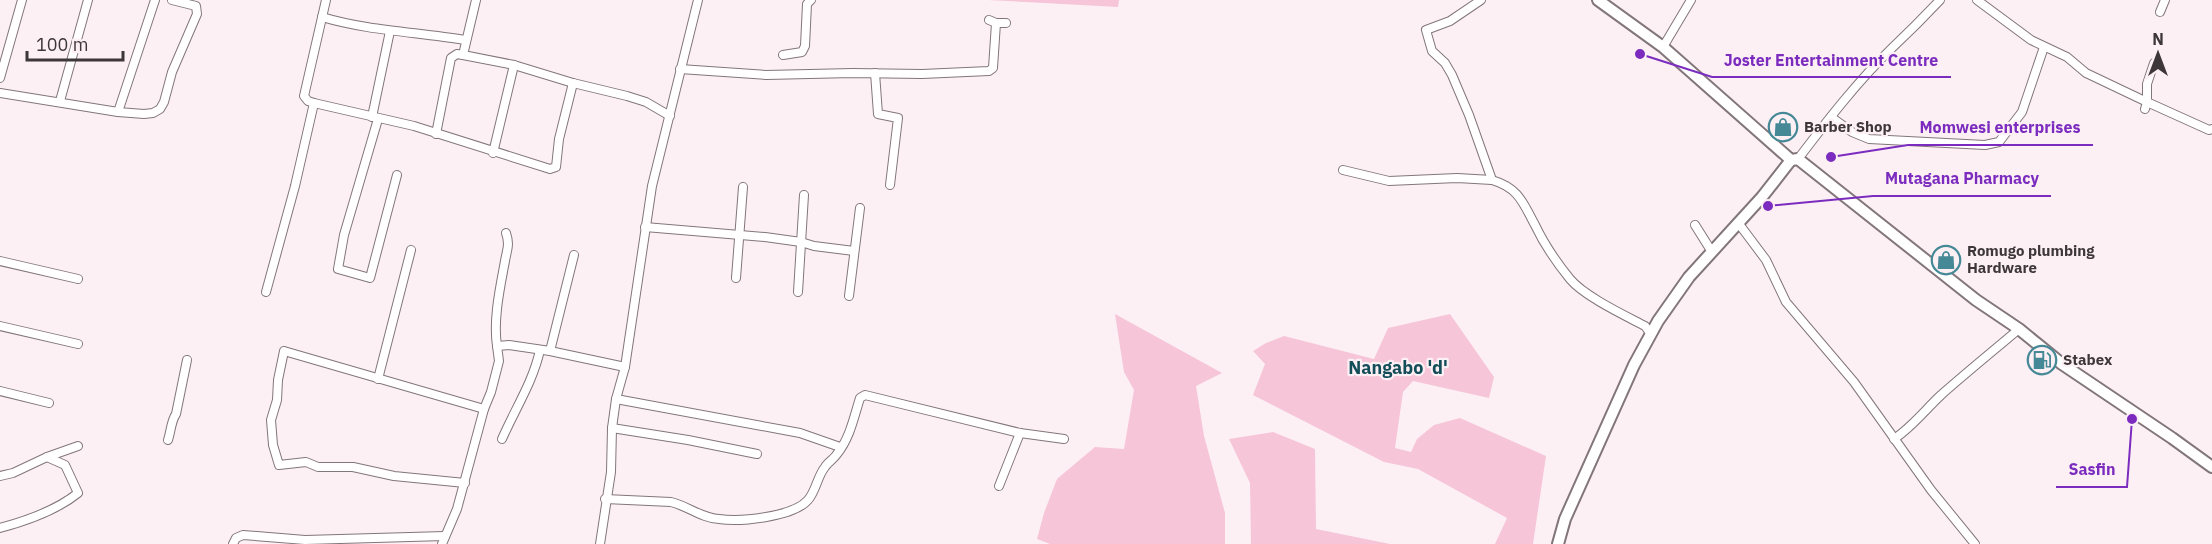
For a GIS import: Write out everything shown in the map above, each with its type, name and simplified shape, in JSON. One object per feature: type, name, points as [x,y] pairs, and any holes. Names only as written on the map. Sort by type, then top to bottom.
[{"type":"street","points":[[0,78],[22,0]]},
{"type":"street","points":[[60,101],[87,0]]},
{"type":"street","points":[[118,112],[155,0]]},
{"type":"street","points":[[0,93],[118,112],[153,113],[160,109],[164,102],[172,72],[197,10],[196,6],[172,0]]},
{"type":"street","points":[[326,0],[304,96],[314,104],[414,126],[545,169],[556,167],[559,139],[573,83]]},
{"type":"street","points":[[463,55],[476,0]]},
{"type":"street","points":[[600,544],[605,499],[611,472],[612,428],[616,399],[626,367],[652,186],[698,0]]},
{"type":"street","points":[[783,55],[802,52],[805,46],[807,4],[811,0]]},
{"type":"street","points":[[1481,0],[1449,21],[1426,30],[1432,51],[1444,63],[1456,85],[1492,180]]},
{"type":"street","points":[[1598,0],[1663,47],[1795,159],[1976,300],[2019,329],[2062,364],[2212,467]]},
{"type":"street","points":[[1663,47],[1691,0]]},
{"type":"street","points":[[1558,544],[1569,509],[1634,365],[1675,295],[1891,50],[1940,0]]},
{"type":"street","points":[[1977,0],[2031,40],[2067,57],[2094,77],[2146,105],[2209,130],[2212,129]]},
{"type":"street","points":[[2160,12],[2165,0]]},
{"type":"street","points":[[322,17],[390,31],[427,33],[465,40]]},
{"type":"street","points":[[680,69],[766,75],[989,71],[993,68],[994,62],[993,21],[1006,23]]},
{"type":"street","points":[[390,31],[375,118],[344,235],[338,269],[370,278],[397,174]]},
{"type":"street","points":[[1831,117],[1852,132],[1869,139],[1985,145],[1999,142],[2022,112],[2044,47]]},
{"type":"street","points":[[436,134],[451,58],[457,54],[514,65],[646,102],[670,116]]},
{"type":"street","points":[[2146,105],[2147,84],[2154,63]]},
{"type":"street","points":[[493,153],[514,65]]},
{"type":"street","points":[[875,73],[877,111],[882,115],[898,118],[890,184]]},
{"type":"street","points":[[266,292],[295,186],[314,104]]},
{"type":"street","points":[[1343,170],[1389,181],[1457,178],[1492,180],[1505,185],[1519,196],[1529,210],[1541,236],[1572,281],[1589,294],[1645,326],[1651,334]]},
{"type":"street","points":[[736,278],[743,188]]},
{"type":"street","points":[[798,292],[804,195]]},
{"type":"street","points":[[849,296],[860,208]]},
{"type":"street","points":[[1739,224],[1766,260],[1786,302],[1854,382],[1931,490],[1975,544]]},
{"type":"street","points":[[1695,225],[1712,252]]},
{"type":"street","points":[[645,227],[801,242],[854,251]]},
{"type":"street","points":[[233,544],[236,538],[243,535],[297,542],[443,540],[465,483],[499,362],[495,329],[505,261],[510,244],[506,233]]},
{"type":"street","points":[[378,379],[411,250]]},
{"type":"street","points":[[550,351],[574,255]]},
{"type":"street","points":[[0,261],[78,279]]},
{"type":"street","points":[[0,326],[78,344]]},
{"type":"street","points":[[1894,439],[1912,427],[1915,421],[1941,395],[2019,329]]},
{"type":"street","points":[[497,346],[509,345],[550,351],[626,367]]},
{"type":"street","points":[[502,439],[530,382],[540,350]]},
{"type":"street","points":[[465,483],[394,476],[353,467],[318,467],[306,462],[279,465],[272,438],[271,420],[278,399],[278,380],[284,351],[484,409]]},
{"type":"street","points":[[168,440],[187,360]]},
{"type":"street","points":[[0,391],[48,403]]},
{"type":"street","points":[[605,499],[671,502],[706,517],[719,519],[785,513],[801,506],[809,499],[824,468],[839,452],[852,427],[860,398],[865,395],[1020,433],[1064,439]]},
{"type":"street","points":[[616,399],[800,433],[840,447]]},
{"type":"street","points":[[612,428],[757,454]]},
{"type":"street","points":[[999,486],[1020,433]]},
{"type":"street","points":[[0,476],[13,473],[78,446]]},
{"type":"street","points":[[0,528],[29,518],[69,500],[78,493],[65,465],[47,457]]},
{"type":"shaded area","points":[[988,0],[1119,0],[1118,7]]},
{"type":"shaded area","points":[[1115,314],[1222,373],[1196,386],[1204,436],[1225,513],[1225,544],[1050,544],[1037,539],[1057,479],[1095,447],[1124,449],[1134,390],[1124,372]]},
{"type":"shaded area","points":[[1450,314],[1494,377],[1489,398],[1413,381],[1403,392],[1395,448],[1411,452],[1417,439],[1434,425],[1460,418],[1546,456],[1533,544],[1495,544],[1507,518],[1418,469],[1384,462],[1253,395],[1265,364],[1253,351],[1266,343],[1284,336],[1374,359],[1388,328]]},
{"type":"shaded area","points":[[1273,432],[1315,449],[1316,529],[1390,544],[1251,544],[1250,483],[1229,439]]},
{"type":"place","name":"Joster Entertainment Centre","points":[[1640,54]]},
{"type":"place","name":"Barber Shop","points":[[1783,127]]},
{"type":"place","name":"Momwesi enterprises","points":[[1831,157]]},
{"type":"place","name":"Mutagana Pharmacy","points":[[1768,206]]},
{"type":"place","name":"Romugo plumbing Hardware","points":[[1946,260]]},
{"type":"place","name":"Stabex","points":[[2042,360]]},
{"type":"place","name":"Sasfin","points":[[2132,419]]},
{"type":"district","name":"Nangabo 'd'","points":[[1398,368]]}]
